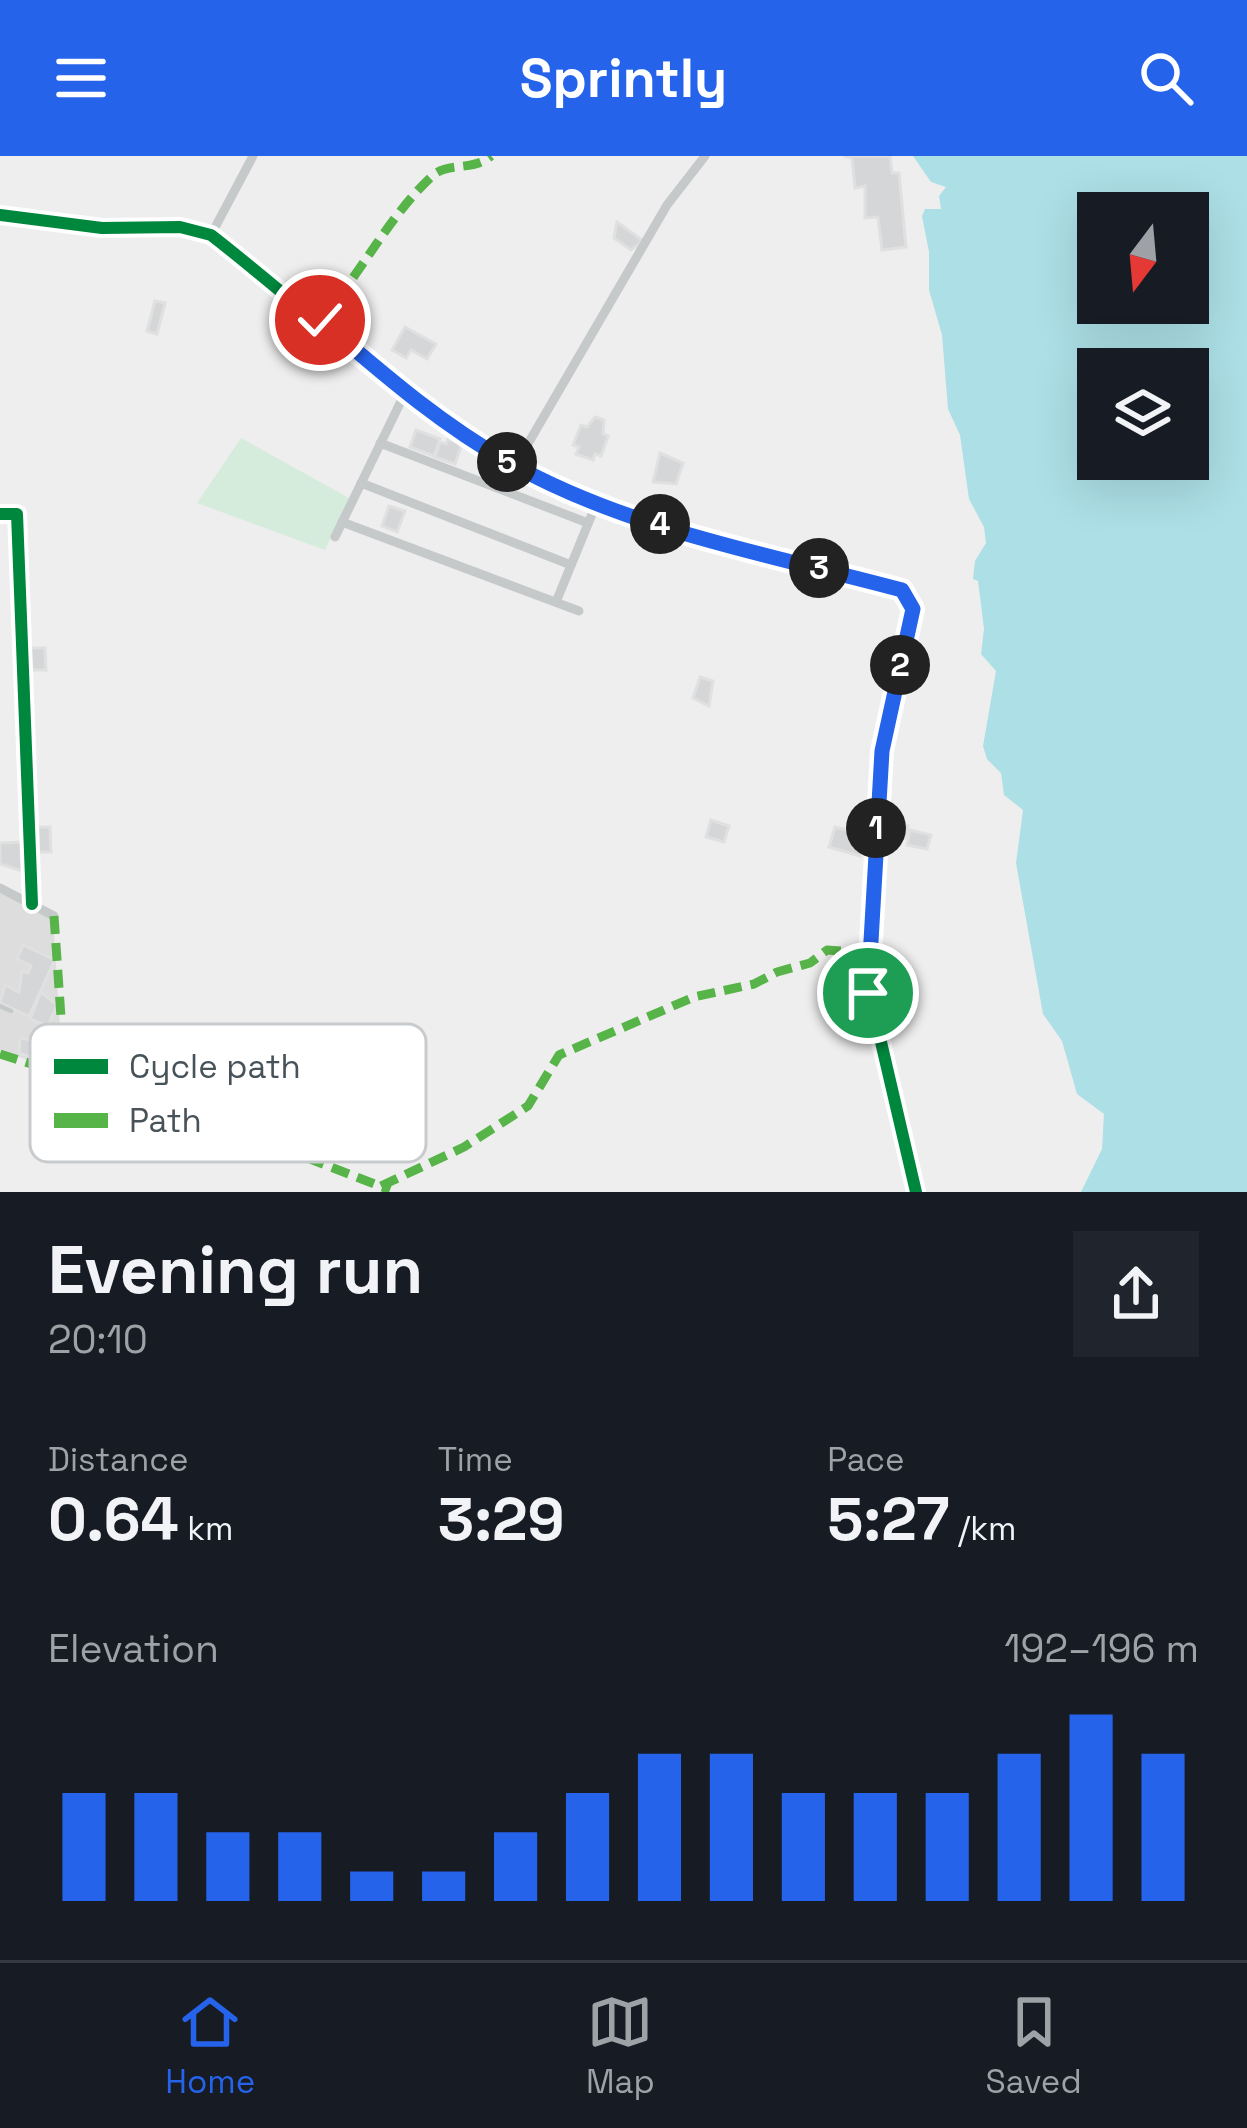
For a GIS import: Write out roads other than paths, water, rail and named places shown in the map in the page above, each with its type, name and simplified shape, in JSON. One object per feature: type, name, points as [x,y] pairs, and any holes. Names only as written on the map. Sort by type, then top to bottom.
[{"type":"street","points":[[211,235],[253,156]]},
{"type":"street","points":[[515,466],[667,205],[705,156]]},
{"type":"street","points":[[0,215],[102,228],[179,227],[211,235],[405,393],[515,466],[674,529],[902,590],[912,603],[882,751],[867,982],[916,1192]]},
{"type":"street","points":[[334,537],[405,393]]},
{"type":"street","points":[[380,442],[588,523]]},
{"type":"street","points":[[361,483],[571,565]]},
{"type":"street","points":[[556,602],[597,502]]},
{"type":"street","points":[[0,514],[17,514],[32,904]]},
{"type":"street","points":[[342,522],[579,610]]},
{"type":"street","points":[[0,888],[54,916]]},
{"type":"lane","points":[[0,1006],[11,1012]]},
{"type":"water","points":[[913,156],[1247,156],[1247,1192],[1081,1192],[1102,1149],[1104,1114],[1077,1094],[1062,1041],[1043,1014],[1016,863],[1023,810],[1004,795],[1001,773],[987,759],[983,746],[996,671],[981,654],[984,629],[978,581],[973,579],[975,561],[986,543],[984,527],[969,499],[960,435],[948,409],[942,335],[929,290],[922,216],[925,209],[941,209],[939,196],[946,187],[931,182]]}]
